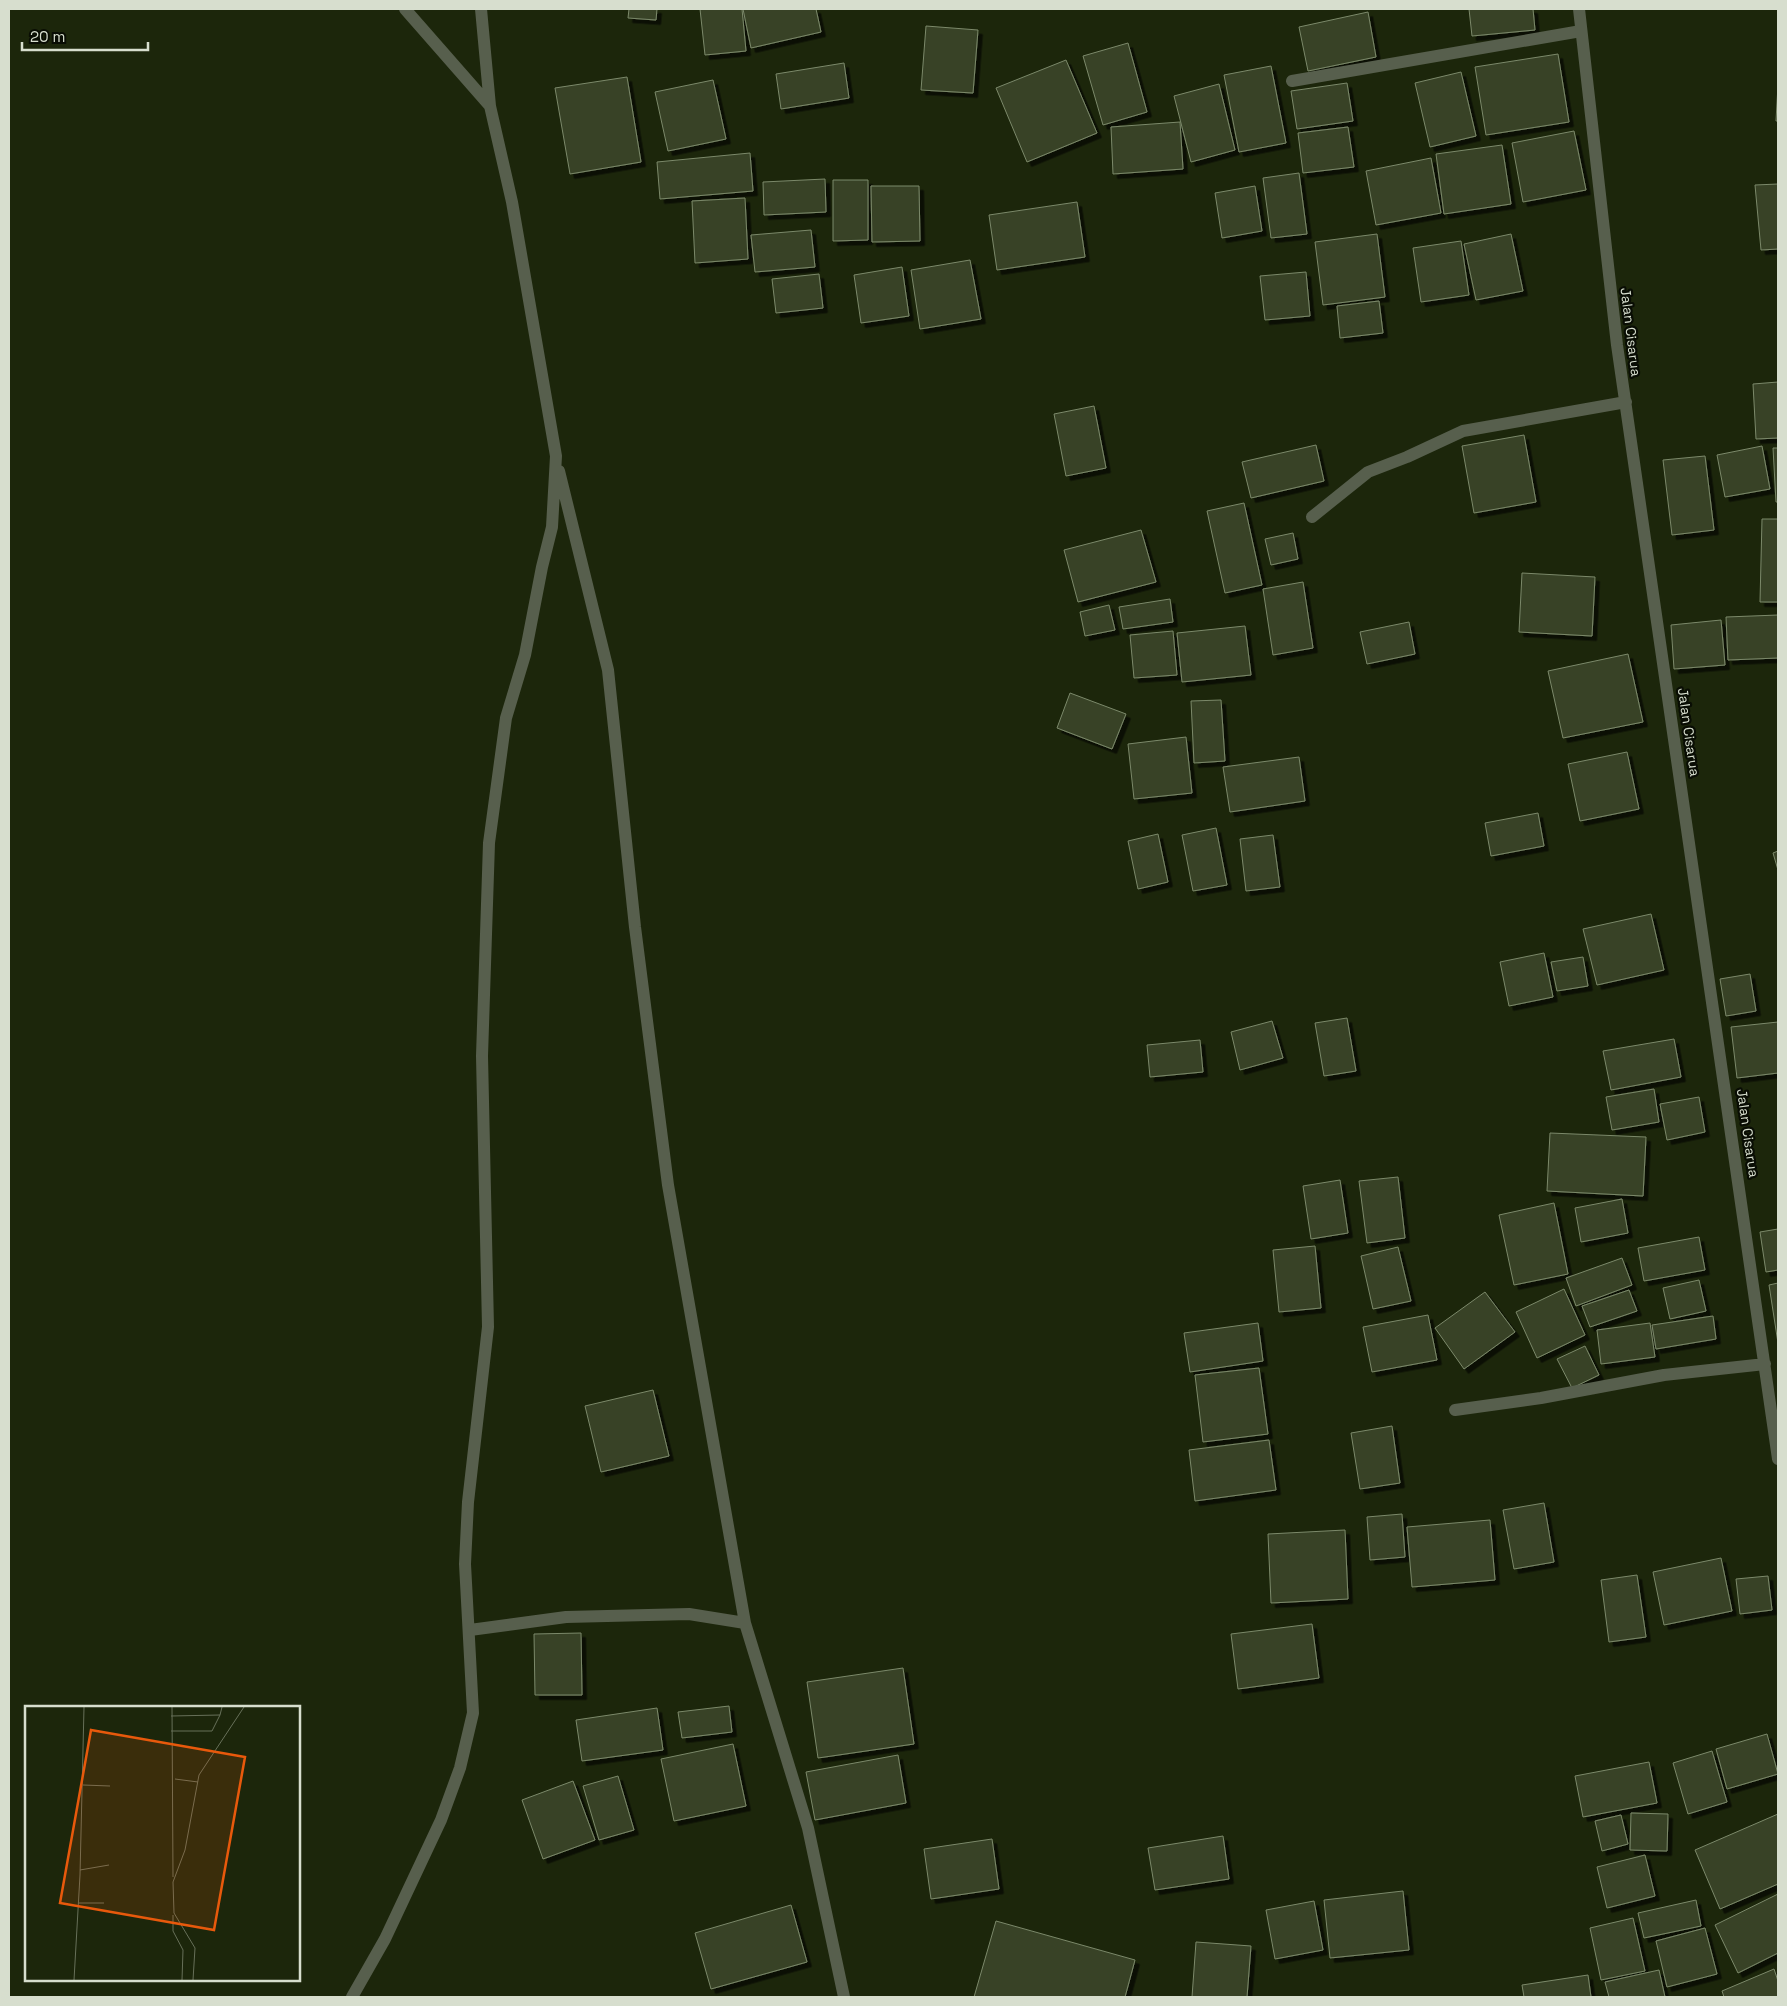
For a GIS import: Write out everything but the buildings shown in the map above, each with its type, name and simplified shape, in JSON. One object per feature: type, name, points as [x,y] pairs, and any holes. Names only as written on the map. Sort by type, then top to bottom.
[{"type":"street","points":[[405,9],[490,106]]},
{"type":"street","points":[[481,9],[490,106],[512,202],[556,456],[608,670],[635,927],[668,1185],[745,1623],[808,1828],[844,1997]]},
{"type":"street","name":"Jalan Cisarua","points":[[1579,9],[1617,346],[1778,1459]]},
{"type":"street","points":[[1292,81],[1581,31]]},
{"type":"street","points":[[1312,516],[1368,472],[1407,457],[1463,431],[1626,402]]},
{"type":"street","points":[[352,1997],[385,1939],[441,1820],[460,1768],[473,1713],[465,1564],[468,1502],[488,1327],[482,1056],[489,843],[506,718],[525,655],[542,567],[552,527],[556,456]]},
{"type":"street","points":[[1455,1410],[1542,1398],[1664,1376],[1765,1364]]},
{"type":"street","points":[[470,1630],[566,1617],[689,1614],[745,1623]]}]
